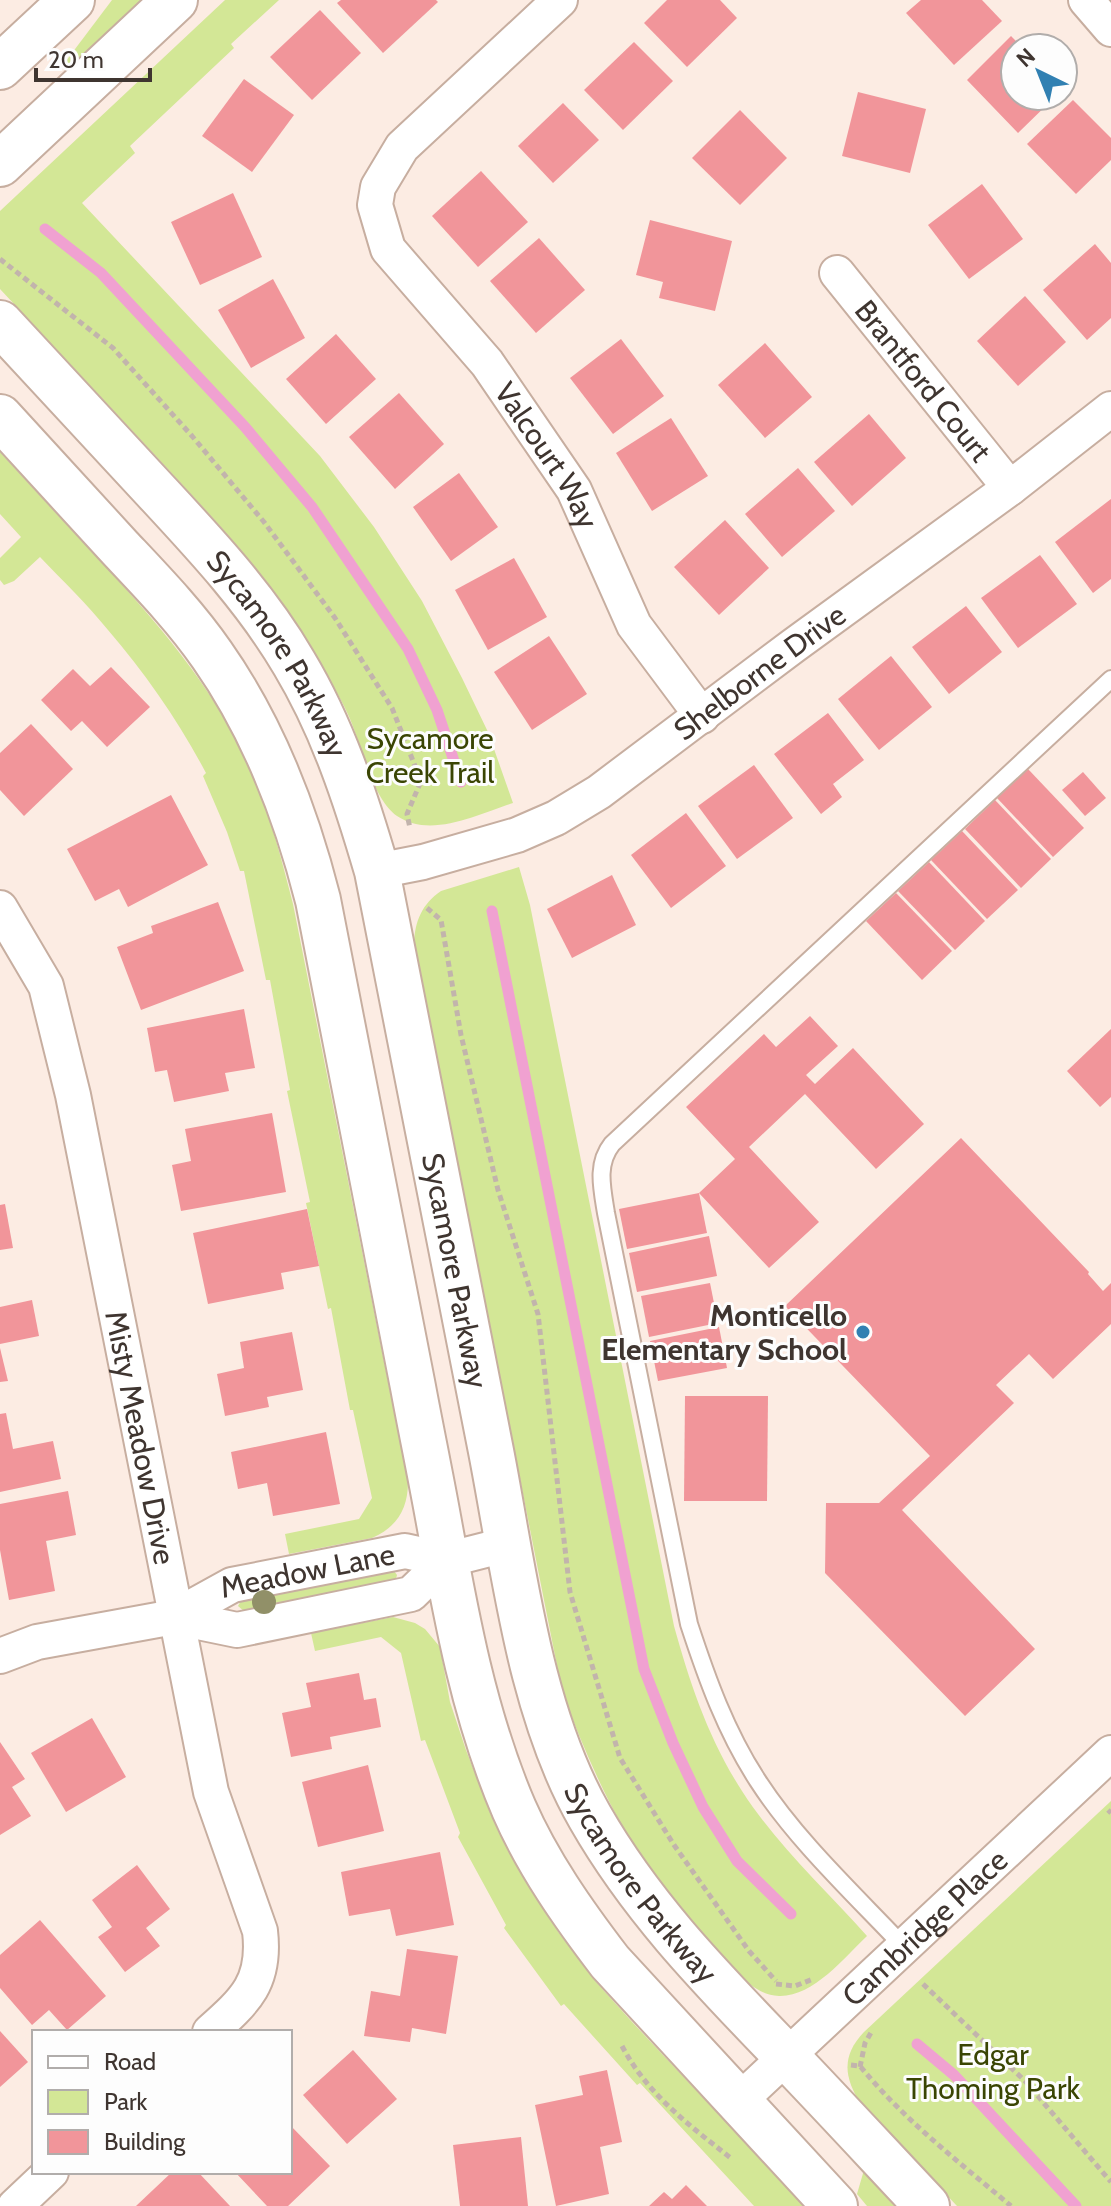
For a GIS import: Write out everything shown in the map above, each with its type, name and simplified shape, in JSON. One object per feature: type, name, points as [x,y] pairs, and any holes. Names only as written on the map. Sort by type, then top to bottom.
[{"type":"main road","points":[[0,67],[72,0]]},
{"type":"main road","points":[[0,164],[175,0]]},
{"type":"main road","name":"Sycamore Parkway","points":[[0,323],[253,601],[294,663],[323,719],[355,796],[377,871],[520,1608],[539,1688],[560,1752],[588,1815],[635,1889],[668,1929],[927,2206]]},
{"type":"main road","name":"Sycamore Parkway","points":[[0,417],[150,580],[212,655],[263,742],[291,809],[305,847],[318,900],[456,1620],[472,1687],[515,1810],[577,1918],[610,1962],[835,2206]]},
{"type":"street","points":[[1086,0],[1111,29]]},
{"type":"street","name":"Valcourt Way","points":[[551,2],[402,147],[378,187],[375,205],[388,249],[487,363],[574,490],[634,625],[702,716]]},
{"type":"street","name":"Brantford Court","points":[[837,273],[1010,488]]},
{"type":"street","name":"Shelborne Drive","points":[[377,871],[423,862],[517,835],[556,818],[599,792],[1010,488],[1111,409]]},
{"type":"street","name":"Misty Meadow Drive","points":[[0,908],[46,986],[73,1095],[211,1792],[260,1931],[262,1951],[258,1974],[249,1993],[212,2030]]},
{"type":"street","name":"Meadow Lane","points":[[0,1656],[37,1642],[174,1617],[232,1585],[405,1551],[446,1560],[509,1544]]},
{"type":"street","name":"Meadow Lane","points":[[174,1617],[237,1630],[411,1594],[446,1560]]},
{"type":"street","name":"Cambridge Place","points":[[739,2101],[1111,1753]]},
{"type":"street","points":[[15,2206],[49,2174]]},
{"type":"lane","points":[[904,1947],[795,1829],[758,1782],[730,1732],[708,1682],[689,1624],[606,1213],[601,1164],[612,1144],[1111,679]]},
{"type":"path","points":[[761,1977],[779,1985],[795,1986],[814,1979]]},
{"type":"path","points":[[923,1984],[1049,2106],[1111,2182]]},
{"type":"path","points":[[861,2078],[865,2043],[872,2031]]},
{"type":"path","points":[[622,2046],[643,2081],[684,2120],[737,2163]]},
{"type":"path","points":[[846,2064],[860,2066],[873,2083],[910,2118],[1011,2206]]},
{"type":"green space","points":[[112,0],[143,0],[67,70],[63,65]]},
{"type":"green space","name":"Sycamore Creek Trail","points":[[225,0],[279,0],[231,44],[234,48],[130,146],[135,153],[82,203],[320,456],[374,527],[422,601],[488,732],[513,803],[470,818],[425,825],[410,822],[388,808],[374,785],[341,701],[309,642],[272,589],[209,514],[0,289],[0,211]]},
{"type":"green space","points":[[0,452],[121,583],[182,656],[234,736],[269,816],[293,904],[408,1482],[406,1501],[399,1516],[381,1534],[372,1538],[289,1554],[285,1534],[359,1519],[372,1498],[306,1203],[310,1202],[287,1091],[290,1090],[270,980],[266,980],[244,871],[240,871],[203,776],[206,773],[196,754],[149,681],[100,620],[40,557],[14,581],[4,585],[0,580],[0,558],[21,537],[0,514]]},
{"type":"green space","points":[[519,867],[530,905],[674,1626],[687,1669],[710,1732],[730,1772],[755,1811],[867,1936],[827,1975],[792,1995],[769,1994],[752,1986],[657,1881],[612,1806],[562,1691],[414,943],[421,914],[441,891]]},
{"type":"green space","points":[[388,1570],[397,1575],[391,1583],[245,1612],[238,1606],[242,1599]]},
{"type":"green space","points":[[393,1617],[425,1629],[440,1647],[450,1702],[491,1815],[526,1882],[559,1933],[597,1983],[633,2023],[805,2206],[754,2206],[564,2004],[561,2006],[504,1928],[506,1925],[458,1837],[460,1833],[425,1740],[421,1741],[401,1653],[381,1637],[315,1651],[311,1633]]},
{"type":"green space","name":"Edgar Thoming Park","points":[[1111,1801],[1111,2206],[957,2206],[861,2104],[848,2076],[851,2050],[864,2032]]},
{"type":"green space","points":[[864,2170],[897,2206],[867,2206],[857,2194]]},
{"type":"building","points":[[341,0],[438,2],[383,53],[337,3]]},
{"type":"building","points":[[667,0],[720,0],[737,18],[687,67],[644,23]]},
{"type":"building","points":[[921,0],[982,0],[1002,21],[954,65],[906,13]]},
{"type":"building","points":[[320,10],[361,53],[312,100],[270,57]]},
{"type":"building","points":[[634,42],[673,81],[623,130],[584,90]]},
{"type":"building","points":[[999,48],[999,112],[1040,112],[1018,133],[967,80]]},
{"type":"building","points":[[244,79],[294,115],[252,172],[202,136]]},
{"type":"building","points":[[858,92],[926,109],[910,173],[842,156]]},
{"type":"building","points":[[563,103],[599,140],[553,183],[518,146]]},
{"type":"building","points":[[1079,106],[1111,138],[1111,160],[1076,194],[1027,144],[1060,112],[1079,112]]},
{"type":"building","points":[[740,110],[787,158],[740,205],[692,158]]},
{"type":"building","points":[[481,171],[528,222],[478,267],[432,216]]},
{"type":"building","points":[[982,184],[1023,239],[969,279],[928,225]]},
{"type":"building","points":[[233,193],[262,257],[200,285],[171,222]]},
{"type":"building","points":[[650,220],[732,241],[715,311],[659,298],[663,282],[636,275]]},
{"type":"building","points":[[539,238],[585,290],[536,333],[490,281]]},
{"type":"building","points":[[1095,244],[1111,263],[1111,318],[1087,340],[1043,290]]},
{"type":"building","points":[[273,279],[305,338],[251,368],[218,310]]},
{"type":"building","points":[[1025,296],[1066,342],[1018,386],[977,341]]},
{"type":"building","points":[[336,334],[376,379],[326,424],[286,379]]},
{"type":"building","points":[[621,339],[664,396],[613,434],[570,378]]},
{"type":"building","points":[[765,343],[812,397],[765,438],[718,385]]},
{"type":"building","points":[[399,393],[444,444],[395,489],[349,437]]},
{"type":"building","points":[[869,414],[906,458],[852,506],[814,462]]},
{"type":"building","points":[[671,418],[708,476],[652,511],[616,453]]},
{"type":"building","points":[[798,468],[835,511],[782,557],[745,514]]},
{"type":"building","points":[[459,473],[498,527],[451,561],[413,507]]},
{"type":"building","points":[[1111,499],[1111,579],[1093,593],[1055,542]]},
{"type":"building","points":[[725,520],[769,568],[719,615],[674,567]]},
{"type":"building","points":[[1040,555],[1077,604],[1018,648],[981,598]]},
{"type":"building","points":[[514,558],[547,617],[488,650],[455,590]]},
{"type":"building","points":[[966,606],[1002,652],[949,694],[912,647]]},
{"type":"building","points":[[549,636],[587,694],[532,730],[494,672]]},
{"type":"building","points":[[891,656],[932,707],[879,750],[838,699]]},
{"type":"building","points":[[111,667],[150,707],[107,747],[82,721],[71,731],[41,700],[73,669],[90,686]]},
{"type":"building","points":[[828,713],[864,760],[833,784],[842,797],[821,814],[774,754]]},
{"type":"building","points":[[31,724],[73,769],[24,816],[0,790],[0,753]]},
{"type":"building","points":[[754,765],[793,818],[737,859],[698,806]]},
{"type":"building","points":[[1028,769],[1084,828],[1053,857],[997,798]]},
{"type":"building","points":[[1083,772],[1106,798],[1085,816],[1062,790]]},
{"type":"building","points":[[171,795],[208,865],[128,907],[119,889],[95,901],[67,849]]},
{"type":"building","points":[[995,800],[1051,859],[1021,888],[965,829]]},
{"type":"building","points":[[686,813],[726,866],[671,908],[631,855]]},
{"type":"building","points":[[962,831],[1018,890],[987,919],[931,860]]},
{"type":"building","points":[[929,862],[985,921],[955,950],[898,891]]},
{"type":"building","points":[[612,875],[636,925],[572,958],[547,909]]},
{"type":"building","points":[[896,893],[952,951],[922,980],[866,921]]},
{"type":"building","points":[[218,902],[244,971],[141,1010],[117,947],[153,933],[151,926]]},
{"type":"building","points":[[244,1009],[255,1068],[225,1073],[229,1091],[174,1102],[167,1070],[155,1072],[147,1028]]},
{"type":"building","points":[[810,1016],[838,1046],[806,1075],[815,1084],[853,1048],[924,1124],[876,1169],[805,1094],[749,1147],[819,1222],[769,1268],[699,1193],[735,1159],[686,1107],[764,1034],[776,1047]]},
{"type":"building","points":[[1111,1029],[1111,1097],[1100,1107],[1067,1071]]},
{"type":"building","points":[[272,1113],[286,1192],[181,1211],[172,1165],[191,1161],[185,1129]]},
{"type":"building","points":[[961,1138],[1089,1272],[1103,1291],[1111,1283],[1111,1324],[1053,1379],[1029,1354],[996,1385],[1014,1403],[902,1510],[1035,1649],[965,1716],[825,1573],[826,1503],[879,1503],[930,1456],[785,1306]]},
{"type":"building","points":[[699,1193],[707,1233],[627,1249],[619,1209]]},
{"type":"building","points":[[5,1204],[13,1248],[0,1250],[0,1205]]},
{"type":"building","points":[[307,1209],[319,1266],[281,1273],[284,1289],[208,1304],[193,1233]]},
{"type":"building","points":[[709,1236],[717,1276],[637,1292],[629,1253]]},
{"type":"building","points":[[710,1283],[718,1323],[649,1337],[641,1296]]},
{"type":"building","points":[[32,1300],[39,1336],[0,1344],[0,1307]]},
{"type":"building","points":[[719,1327],[727,1368],[658,1381],[650,1341]]},
{"type":"building","points":[[292,1332],[303,1390],[267,1397],[269,1407],[225,1416],[217,1374],[244,1368],[240,1342]]},
{"type":"building","points":[[0,1348],[8,1381],[0,1382]]},
{"type":"building","points":[[685,1396],[768,1396],[767,1501],[684,1501]]},
{"type":"building","points":[[6,1413],[13,1449],[53,1441],[61,1479],[0,1492],[0,1414]]},
{"type":"building","points":[[326,1432],[340,1504],[273,1516],[267,1483],[238,1489],[231,1452]]},
{"type":"building","points":[[68,1491],[76,1535],[46,1541],[55,1591],[9,1600],[0,1550],[0,1504]]},
{"type":"building","points":[[359,1673],[364,1700],[376,1698],[381,1727],[330,1737],[332,1749],[291,1757],[282,1713],[311,1707],[306,1683]]},
{"type":"building","points":[[92,1718],[126,1777],[66,1812],[31,1753]]},
{"type":"building","points":[[0,1742],[25,1779],[12,1787],[31,1816],[0,1835]]},
{"type":"building","points":[[368,1765],[384,1831],[318,1847],[302,1782]]},
{"type":"building","points":[[440,1852],[454,1925],[396,1936],[390,1909],[349,1916],[341,1872]]},
{"type":"building","points":[[137,1865],[170,1909],[146,1928],[160,1946],[125,1972],[98,1937],[112,1927],[92,1900]]},
{"type":"building","points":[[40,1920],[106,1996],[67,2030],[49,2010],[32,2025],[0,1988],[0,1955]]},
{"type":"building","points":[[407,1949],[458,1956],[446,2034],[412,2028],[410,2042],[364,2036],[371,1991],[400,1996]]},
{"type":"building","points":[[0,2031],[28,2062],[0,2087]]},
{"type":"building","points":[[353,2050],[397,2099],[347,2144],[303,2095]]},
{"type":"building","points":[[607,2070],[622,2142],[600,2147],[609,2194],[556,2206],[535,2105],[583,2095],[579,2076]]},
{"type":"building","points":[[292,2127],[330,2166],[288,2206],[267,2206],[237,2174],[292,2174]]},
{"type":"building","points":[[521,2137],[528,2206],[460,2206],[453,2145]]},
{"type":"building","points":[[170,2174],[200,2174],[230,2206],[136,2206]]},
{"type":"building","points":[[686,2185],[707,2206],[649,2206],[664,2192],[672,2199]]},
{"type":"waterway","points":[[45,229],[101,273],[245,427],[312,507],[408,649],[437,710],[461,782]]},
{"type":"waterway","points":[[492,911],[644,1669],[673,1743],[703,1807],[737,1861],[791,1914]]},
{"type":"waterway","points":[[917,2044],[954,2075],[1076,2206]]},
{"type":"place","name":"Monticello Elementary School","points":[[863,1332]]}]
